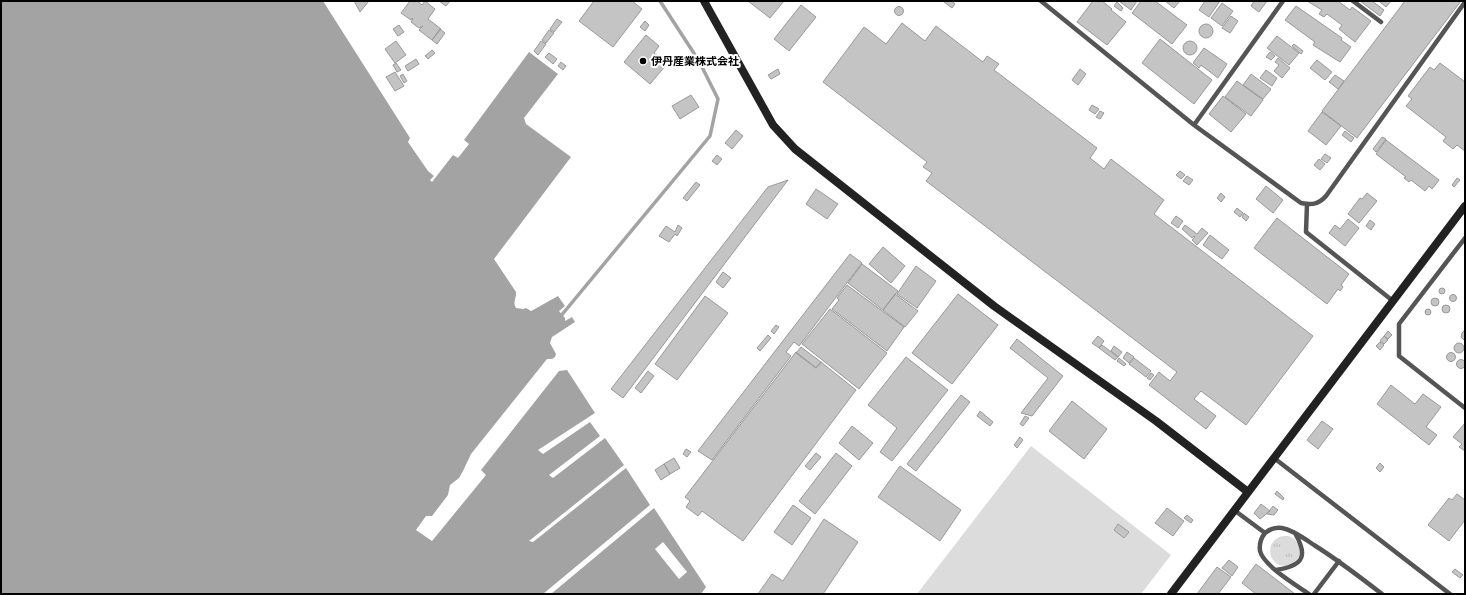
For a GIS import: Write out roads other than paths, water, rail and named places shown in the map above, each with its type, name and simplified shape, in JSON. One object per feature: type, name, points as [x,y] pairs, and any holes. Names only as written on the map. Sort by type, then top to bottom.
[{"type":"street","points":[[704,1],[773,125],[795,149],[994,306],[1156,421],[1248,492]]},
{"type":"street","points":[[1171,594],[1465,206]]},
{"type":"lane","points":[[1041,1],[1194,125],[1300,203],[1307,204],[1321,202],[1326,196],[1463,8],[1465,2]]},
{"type":"lane","points":[[1194,125],[1283,1]]},
{"type":"lane","points":[[1353,1],[1381,22]]},
{"type":"lane","points":[[1307,204],[1306,232],[1393,301]]},
{"type":"lane","points":[[1465,238],[1400,324],[1399,349],[1399,356],[1465,408]]},
{"type":"lane","points":[[1274,458],[1450,594]]},
{"type":"lane","points":[[1234,510],[1265,533]]},
{"type":"lane","points":[[1309,594],[1276,570],[1264,558],[1260,550],[1260,542],[1265,533],[1269,530],[1277,527],[1295,533],[1339,561],[1382,594]]},
{"type":"lane","points":[[1276,570],[1292,567],[1300,559],[1302,547],[1295,533]]},
{"type":"lane","points":[[1314,594],[1339,561]]},
{"type":"waterway","points":[[560,317],[710,136],[718,99],[699,61],[660,1]]},
{"type":"place","name":"伊丹産業株式会社","points":[[643,61]]}]
